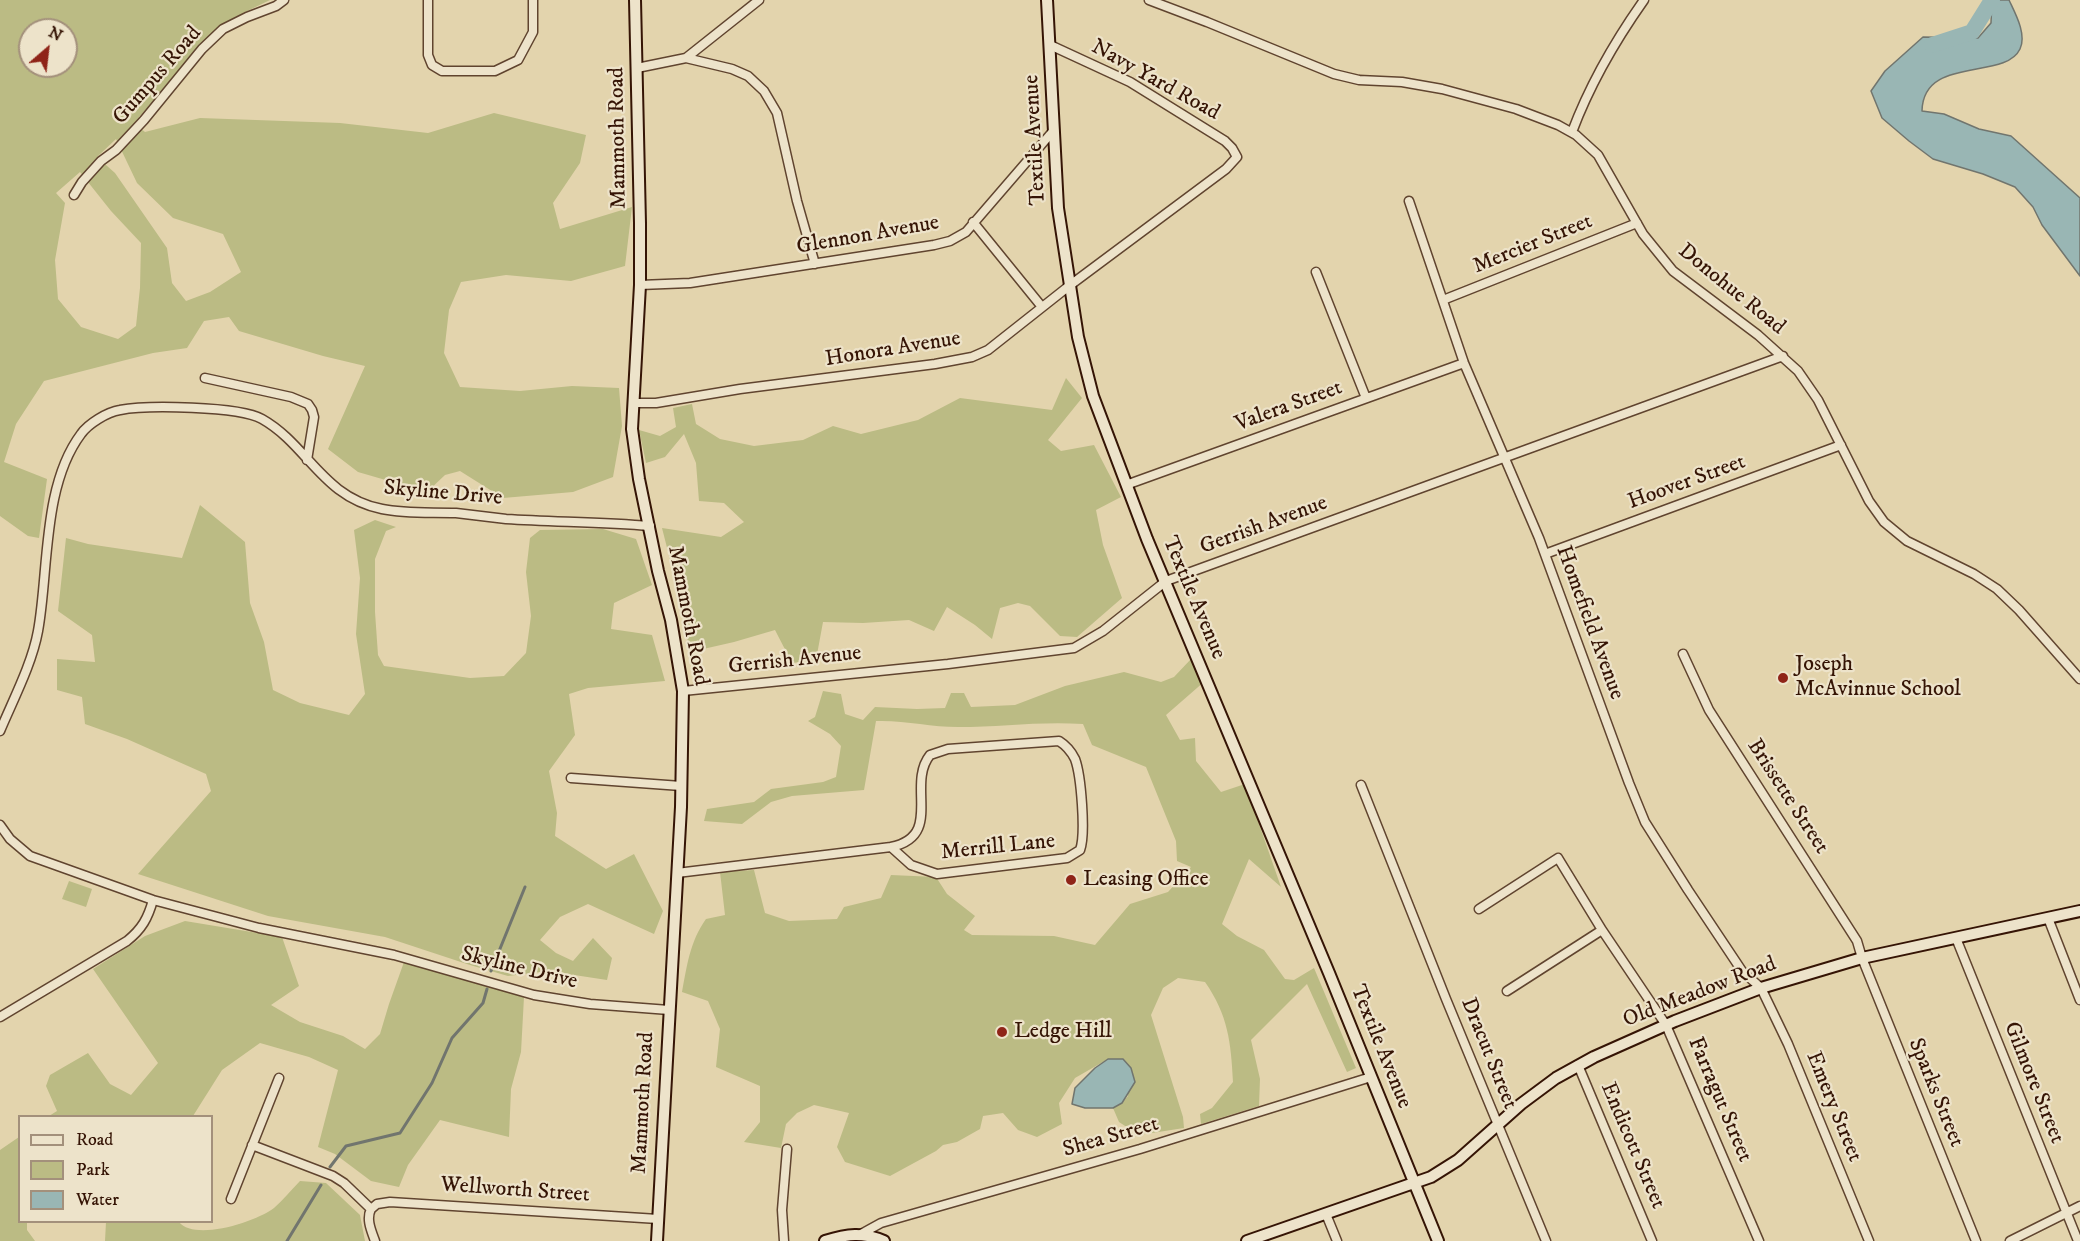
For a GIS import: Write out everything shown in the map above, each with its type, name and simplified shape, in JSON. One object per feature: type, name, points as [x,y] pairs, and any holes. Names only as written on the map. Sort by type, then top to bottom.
[{"type":"main road","name":"Mammoth Road","points":[[635,0],[640,285],[632,429],[635,458],[658,571],[671,620],[683,691],[677,873],[657,1241]]},
{"type":"main road","name":"Textile Avenue","points":[[1047,0],[1058,208],[1078,337],[1093,396],[1126,485],[1438,1241]]},
{"type":"main road","name":"Old Meadow Road","points":[[1246,1241],[1431,1178],[1452,1165],[1542,1087],[1578,1065],[1666,1024],[1761,988],[1862,958],[2080,911]]},
{"type":"main road","points":[[825,1241],[844,1235],[861,1234],[884,1241]]},
{"type":"street","name":"Gumpus Road","points":[[74,195],[101,160],[116,150],[130,135],[202,49],[223,29],[276,6],[284,0]]},
{"type":"street","points":[[428,0],[428,55],[432,65],[442,71],[495,71],[518,60],[533,32],[533,0]]},
{"type":"street","points":[[686,58],[759,0]]},
{"type":"street","points":[[1572,132],[1601,67],[1644,0]]},
{"type":"street","name":"Donohue Road","points":[[1154,1],[1334,74],[1359,80],[1414,84],[1442,89],[1516,109],[1558,124],[1572,132],[1598,155],[1653,249],[1673,271],[1758,334],[1798,371],[1818,400],[1869,501],[1890,529],[1907,541],[1974,574],[1997,589],[2019,610],[2080,679]]},
{"type":"street","name":"Navy Yard Road","points":[[1050,45],[1130,82],[1226,141],[1236,156]]},
{"type":"street","points":[[637,68],[686,58],[732,69],[748,76],[764,91],[777,113],[815,264]]},
{"type":"street","name":"Glennon Avenue","points":[[640,285],[690,283],[950,241],[966,232],[1054,130]]},
{"type":"street","name":"Honora Avenue","points":[[633,403],[656,404],[740,389],[958,360],[988,350],[1069,285],[1226,169],[1236,156]]},
{"type":"street","name":"Homefield Avenue","points":[[1409,201],[1464,363],[1545,554],[1645,822],[1742,971],[1761,988]]},
{"type":"street","points":[[973,222],[1042,307]]},
{"type":"street","name":"Mercier Street","points":[[1443,300],[1637,223]]},
{"type":"street","points":[[1317,272],[1366,398]]},
{"type":"street","name":"Gerrish Avenue","points":[[683,691],[959,663],[1074,648],[1103,631],[1166,581],[1783,356]]},
{"type":"street","name":"Valera Street","points":[[1126,485],[1464,363]]},
{"type":"street","points":[[206,378],[298,399],[308,404],[314,417],[307,460]]},
{"type":"street","name":"Skyline Drive","points":[[0,731],[38,632],[45,555],[62,473],[82,432],[101,418],[118,410],[155,408],[236,411],[259,417],[276,428],[335,488],[354,501],[382,509],[650,526]]},
{"type":"street","name":"Hoover Street","points":[[1545,554],[1841,445]]},
{"type":"street","name":"Brissette Street","points":[[1683,654],[1709,710],[1796,843],[1857,942],[1862,958]]},
{"type":"street","name":"Merrill Lane","points":[[677,873],[891,847],[910,841],[921,820],[924,765],[930,755],[948,749],[1059,741],[1072,753],[1077,768],[1083,836],[1080,850],[1074,855],[1058,861],[937,874],[911,865],[891,847]]},
{"type":"street","points":[[571,778],[681,786]]},
{"type":"street","name":"Dracut Street","points":[[1361,785],[1546,1241]]},
{"type":"street","name":"Skyline Drive","points":[[0,825],[10,839],[30,856],[153,900],[259,928],[394,956],[534,995],[590,1004],[669,1010]]},
{"type":"street","name":"Farragut Street","points":[[1479,909],[1558,858],[1602,930],[1666,1024],[1759,1241]]},
{"type":"street","points":[[0,1017],[128,941],[140,930],[153,900]]},
{"type":"street","points":[[2048,918],[2080,1000]]},
{"type":"street","points":[[1507,991],[1602,930]]},
{"type":"street","name":"Gilmore Street","points":[[1956,938],[2078,1241]]},
{"type":"street","name":"Sparks Street","points":[[1862,958],[1976,1241]]},
{"type":"street","name":"Emery Street","points":[[1761,988],[1788,1044],[1869,1241]]},
{"type":"street","name":"Endicott Street","points":[[1578,1065],[1652,1241]]},
{"type":"street","name":"Shea Street","points":[[861,1234],[881,1223],[1140,1149],[1371,1077]]},
{"type":"street","points":[[231,1199],[279,1078]]},
{"type":"street","points":[[252,1144],[333,1176],[344,1183],[371,1209],[368,1215],[369,1224],[375,1241]]},
{"type":"street","points":[[784,1241],[782,1210],[787,1149]]},
{"type":"street","name":"Wellworth Street","points":[[371,1209],[377,1204],[390,1202],[658,1218]]},
{"type":"street","points":[[2010,1241],[2080,1206]]},
{"type":"street","points":[[1326,1214],[1337,1241]]},
{"type":"green space","points":[[0,0],[270,0],[243,13],[200,47],[134,123],[145,132],[200,118],[340,123],[428,133],[494,113],[586,135],[580,163],[553,203],[560,229],[632,207],[625,266],[571,281],[506,275],[461,282],[449,310],[444,353],[460,387],[520,391],[572,386],[619,388],[622,426],[613,477],[573,492],[503,498],[460,471],[445,475],[427,492],[358,472],[328,449],[365,366],[239,331],[229,317],[204,321],[187,348],[153,353],[44,381],[16,424],[4,462],[47,479],[39,538],[28,536],[0,516]],"holes":[[[116,139],[137,183],[173,218],[223,234],[241,272],[210,292],[186,301],[172,283],[167,248],[115,173],[97,157]],[[80,172],[111,211],[141,243],[136,326],[118,339],[81,327],[58,299],[55,260],[65,203],[56,193]]]},
{"type":"green space","points":[[1066,378],[1082,398],[1048,440],[1061,451],[1094,445],[1121,497],[1096,510],[1103,545],[1122,598],[1077,637],[1060,636],[1030,606],[1018,603],[1000,608],[992,639],[947,607],[934,631],[909,620],[863,623],[823,622],[816,660],[792,663],[775,630],[690,652],[662,528],[721,537],[744,522],[724,503],[699,501],[696,463],[684,434],[665,457],[646,463],[639,430],[660,436],[676,427],[673,408],[692,404],[696,424],[720,439],[754,446],[803,440],[833,426],[861,434],[918,420],[960,398],[1052,410]]},
{"type":"green space","points":[[200,505],[245,542],[250,603],[264,642],[273,690],[300,703],[349,715],[365,694],[356,634],[360,578],[354,530],[375,520],[396,527],[386,531],[375,559],[378,655],[384,666],[470,678],[504,676],[526,653],[531,616],[526,572],[530,538],[540,530],[603,529],[636,539],[652,585],[614,603],[611,629],[652,635],[665,681],[588,688],[569,694],[575,735],[549,771],[557,813],[555,836],[606,869],[634,854],[663,911],[654,934],[588,904],[560,917],[540,940],[556,953],[573,961],[593,938],[612,958],[607,980],[548,971],[508,976],[385,937],[268,916],[138,874],[211,791],[206,774],[127,739],[85,724],[82,697],[57,690],[57,659],[95,662],[92,635],[58,611],[66,538],[88,544],[182,558]]},
{"type":"green space","points":[[1191,659],[1205,681],[1166,715],[1180,740],[1195,738],[1196,761],[1221,792],[1245,784],[1281,887],[1249,859],[1222,924],[1237,936],[1264,950],[1285,979],[1294,980],[1314,968],[1356,1068],[1347,1072],[1307,984],[1251,1040],[1260,1079],[1259,1106],[1201,1124],[1200,1114],[1212,1108],[1233,1082],[1229,1041],[1219,1006],[1205,982],[1178,978],[1163,988],[1151,1015],[1183,1117],[1184,1128],[1139,1135],[1119,1122],[1113,1108],[1128,1096],[1108,1059],[1075,1078],[1059,1103],[1062,1124],[1037,1137],[1018,1130],[1003,1113],[983,1116],[980,1129],[957,1142],[943,1145],[890,1176],[845,1162],[837,1147],[849,1113],[814,1105],[797,1113],[786,1124],[781,1148],[744,1142],[760,1122],[760,1086],[716,1067],[720,1029],[708,1001],[682,992],[690,954],[701,927],[706,919],[725,915],[720,872],[754,870],[765,913],[789,921],[837,919],[844,907],[881,898],[891,875],[936,877],[947,894],[975,916],[964,930],[972,935],[1054,936],[1095,945],[1130,904],[1168,892],[1191,867],[1177,861],[1176,841],[1146,767],[1092,745],[1083,724],[958,727],[876,721],[864,790],[792,796],[771,802],[742,824],[704,821],[707,809],[754,802],[771,789],[823,782],[836,777],[841,746],[830,734],[808,721],[815,717],[823,691],[841,694],[845,714],[863,720],[875,707],[945,708],[951,693],[964,693],[971,707],[1015,705],[1065,686],[1124,672],[1161,682],[1174,677]]},
{"type":"green space","points":[[69,881],[92,889],[86,907],[62,899]]},
{"type":"green space","points":[[185,921],[282,937],[299,986],[271,1005],[300,1022],[343,1036],[365,1049],[380,1034],[404,962],[524,997],[521,1052],[511,1089],[509,1137],[440,1120],[408,1165],[399,1187],[371,1181],[335,1154],[318,1147],[338,1070],[309,1057],[260,1043],[222,1070],[194,1115],[51,1115],[57,1111],[46,1086],[50,1075],[88,1053],[110,1084],[131,1095],[158,1063],[93,969],[145,936]]},
{"type":"green space","points":[[18,1138],[18,1223],[27,1223],[27,1230],[35,1241],[0,1241],[0,1150]]},
{"type":"green space","points":[[300,1181],[326,1183],[360,1215],[365,1241],[105,1241],[106,1223],[181,1223],[197,1230],[210,1230],[239,1224],[274,1208]]},
{"type":"water","points":[[1992,0],[2009,0],[2021,30],[2020,49],[2012,59],[1949,75],[1936,82],[1926,94],[1922,111],[1944,114],[1979,129],[2011,136],[2080,198],[2080,276],[2042,225],[2033,207],[2015,187],[1983,174],[1933,159],[1882,118],[1871,91],[1885,71],[1923,37],[1978,38],[1991,23]]},
{"type":"water","points":[[1108,1059],[1123,1059],[1131,1068],[1135,1082],[1122,1103],[1113,1108],[1085,1108],[1072,1104],[1075,1088],[1095,1068]]},
{"type":"waterway","points":[[1932,45],[1972,32],[1992,0]]},
{"type":"waterway","points":[[491,971],[525,887]]},
{"type":"waterway","points":[[330,1167],[346,1146],[400,1133],[432,1083],[452,1038],[483,1003],[487,989]]},
{"type":"waterway","points":[[287,1241],[321,1185]]},
{"type":"place","name":"Joseph McAvinnue School","points":[[1783,678]]},
{"type":"place","name":"Leasing Office","points":[[1071,880]]},
{"type":"place","name":"Ledge Hill","points":[[1002,1032]]}]
